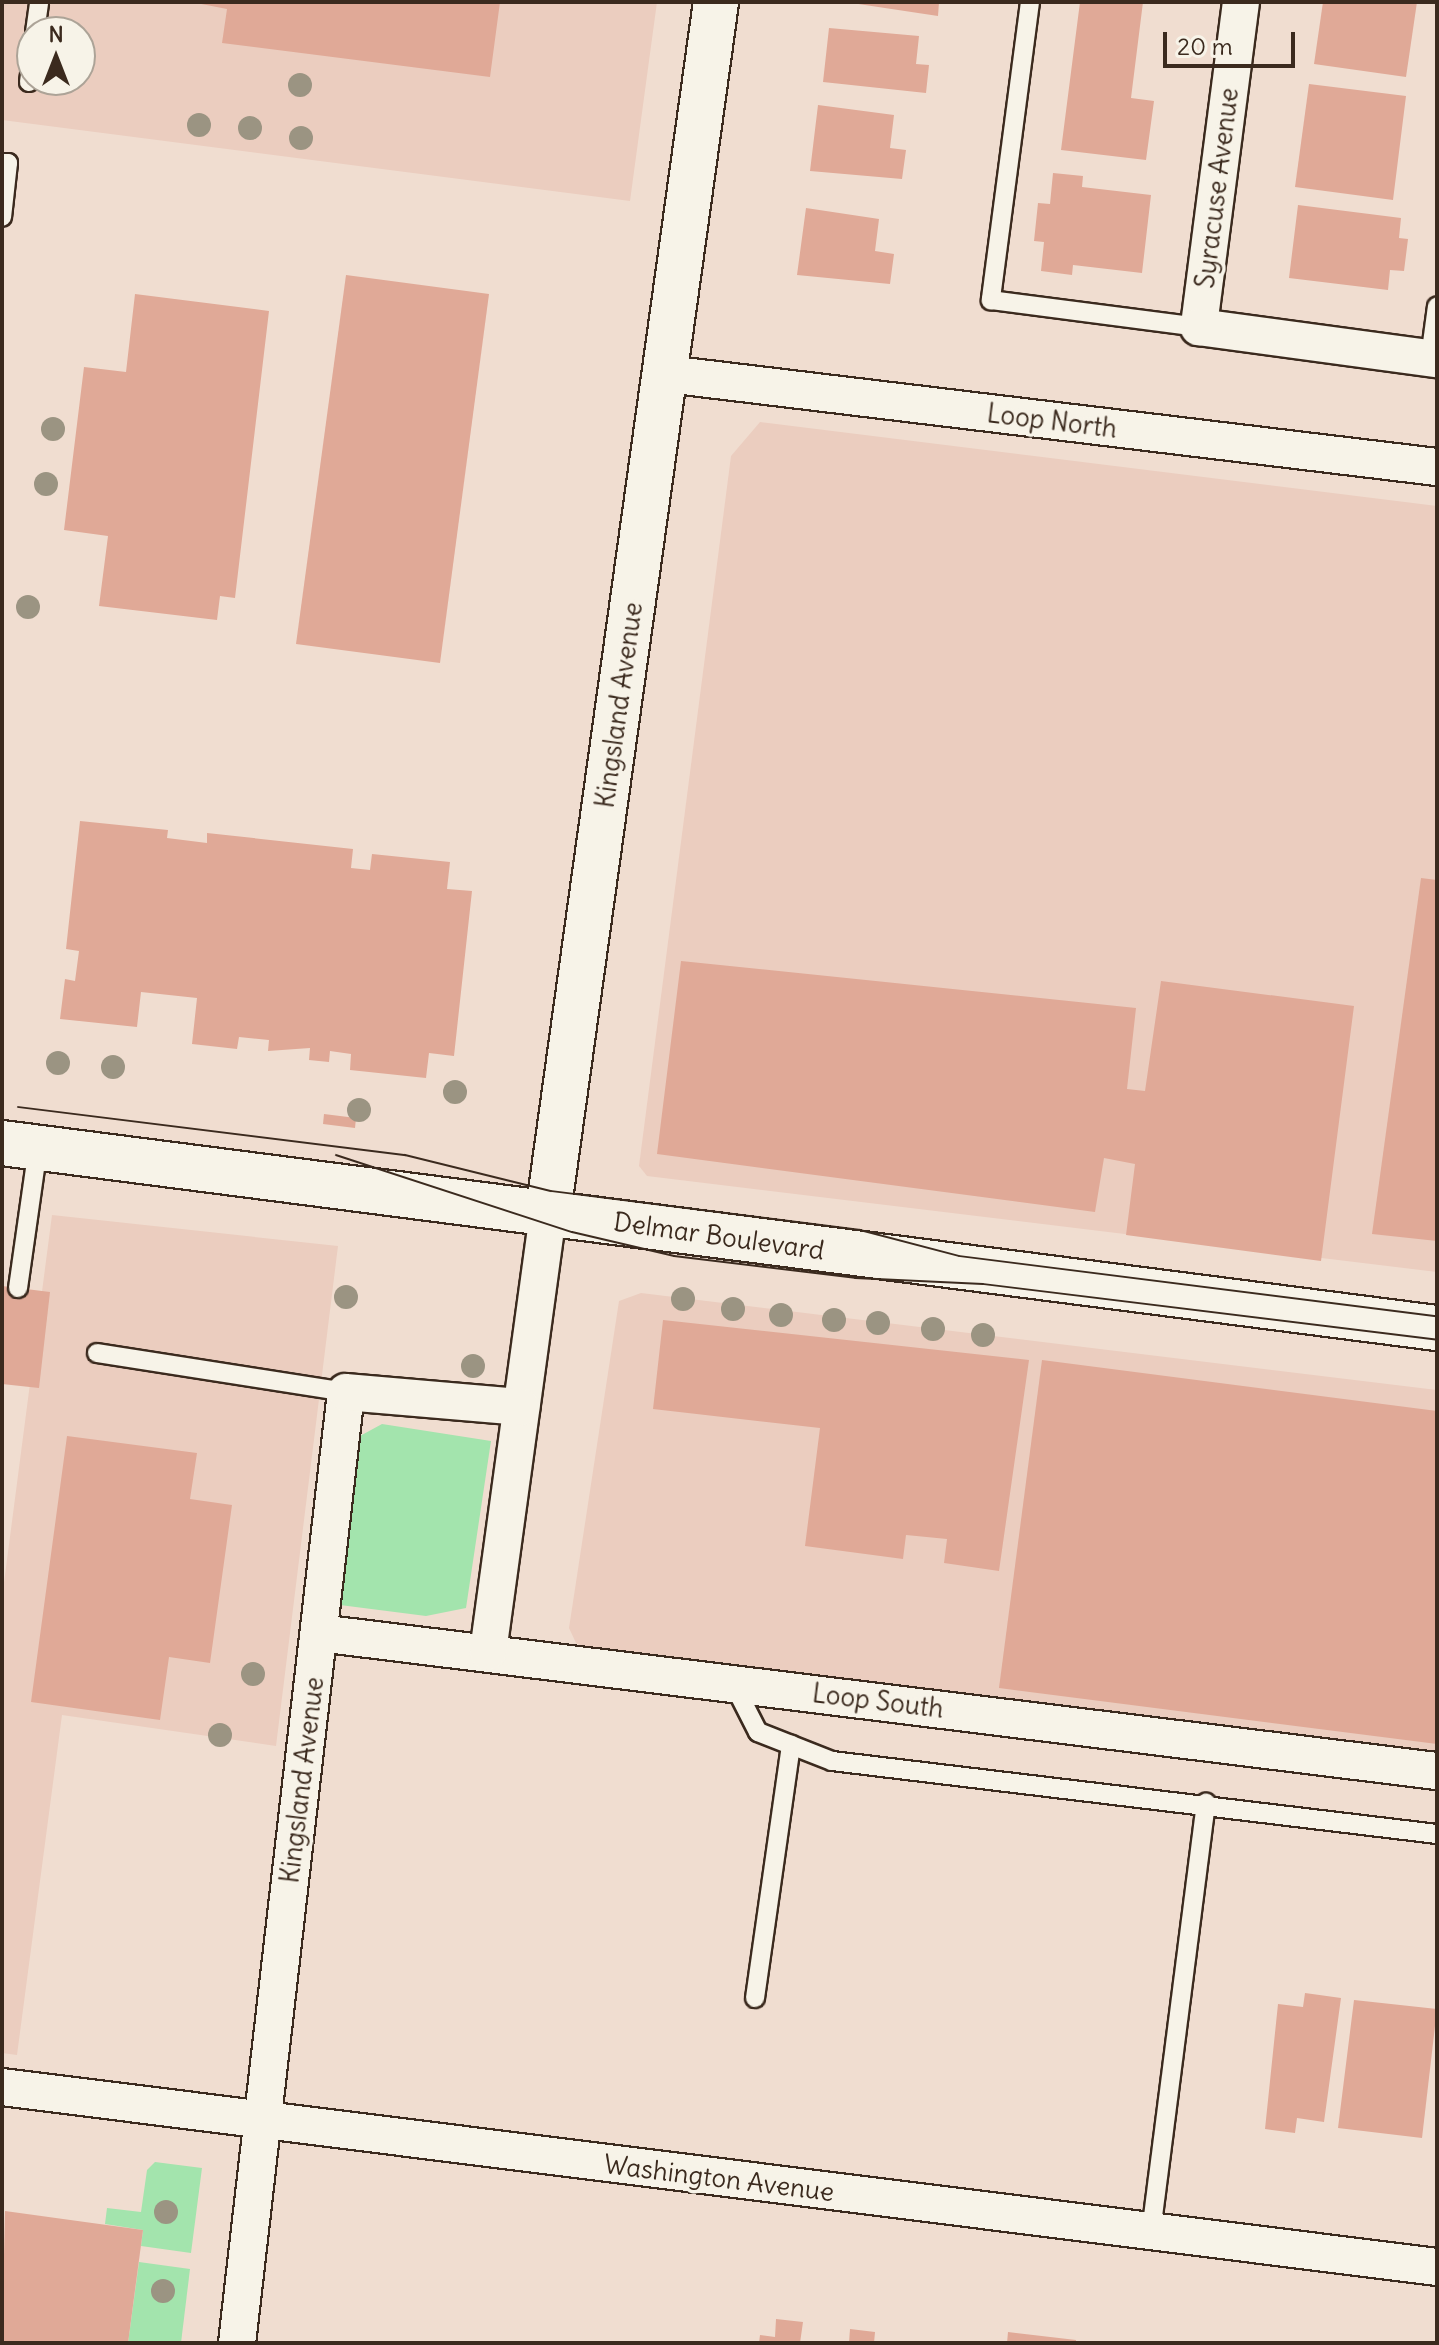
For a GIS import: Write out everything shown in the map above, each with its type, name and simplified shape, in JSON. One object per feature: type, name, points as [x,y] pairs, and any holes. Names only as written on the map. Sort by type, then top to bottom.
[{"type":"main road","name":"Kingsland Avenue","points":[[548,1213],[667,374],[716,2]]},
{"type":"main road","name":"Delmar Boulevard","points":[[20,1145],[1437,1328]]},
{"type":"street","name":"Syracuse Avenue","points":[[1199,327],[1241,2]]},
{"type":"street","points":[[1199,327],[1434,358]]},
{"type":"street","name":"Loop North","points":[[667,374],[1437,467]]},
{"type":"street","name":"Kingsland Avenue","points":[[488,1652],[548,1213]]},
{"type":"street","points":[[346,1392],[521,1407]]},
{"type":"street","name":"Kingsland Avenue","points":[[237,2343],[346,1392]]},
{"type":"street","name":"Loop South","points":[[319,1633],[1437,1771]]},
{"type":"street","name":"Washington Avenue","points":[[2,2087],[1437,2267]]},
{"type":"lane","points":[[1030,2],[991,300],[1199,327]]},
{"type":"lane","points":[[2,163],[8,163],[2,217]]},
{"type":"lane","points":[[1434,358],[1437,306]]},
{"type":"lane","points":[[18,1288],[20,1145]]},
{"type":"lane","points":[[97,1353],[346,1392]]},
{"type":"lane","points":[[733,1683],[758,1732],[832,1761],[1206,1803],[1437,1834]]},
{"type":"lane","points":[[755,1998],[791,1745]]},
{"type":"lane","points":[[1151,2232],[1206,1803]]},
{"type":"shaded area","points":[[2,2],[657,2],[630,201],[2,120]]},
{"type":"shaded area","points":[[760,422],[1437,506],[1437,1272],[647,1176],[639,1166],[731,456]]},
{"type":"shaded area","points":[[52,1215],[338,1246],[276,1746],[62,1715],[17,2055],[2,2053],[2,1598]]},
{"type":"shaded area","points":[[641,1293],[1437,1390],[1437,1758],[599,1656],[576,1643],[569,1628],[619,1301]]},
{"type":"green space","points":[[382,1424],[491,1441],[466,1608],[426,1616],[340,1605],[360,1436]]},
{"type":"green space","points":[[155,2162],[202,2168],[191,2253],[141,2246],[143,2230],[105,2224],[107,2208],[141,2212],[147,2170]]},
{"type":"green space","points":[[139,2262],[190,2269],[181,2343],[128,2343]]},
{"type":"building","points":[[191,2],[500,2],[490,77],[222,43],[227,9]]},
{"type":"building","points":[[845,2],[939,2],[938,16]]},
{"type":"building","points":[[1080,2],[1143,2],[1131,98],[1154,101],[1146,160],[1061,150]]},
{"type":"building","points":[[1323,2],[1417,2],[1406,77],[1314,64]]},
{"type":"building","points":[[829,28],[919,36],[916,64],[929,65],[926,93],[823,82]]},
{"type":"building","points":[[1309,84],[1406,96],[1393,200],[1295,187]]},
{"type":"building","points":[[818,105],[894,115],[890,148],[906,150],[902,179],[810,171]]},
{"type":"building","points":[[1053,173],[1083,176],[1082,187],[1151,195],[1142,273],[1073,265],[1072,275],[1041,271],[1044,242],[1034,241],[1038,203],[1050,204]]},
{"type":"building","points":[[1298,205],[1401,218],[1399,238],[1408,239],[1404,271],[1390,270],[1388,290],[1289,278]]},
{"type":"building","points":[[806,208],[879,219],[875,251],[894,254],[890,284],[797,275]]},
{"type":"building","points":[[346,275],[489,294],[440,663],[296,644]]},
{"type":"building","points":[[135,294],[269,311],[235,598],[220,596],[217,620],[99,606],[108,536],[64,530],[84,367],[126,372]]},
{"type":"building","points":[[80,821],[168,830],[167,838],[207,843],[207,833],[353,849],[351,868],[370,870],[372,854],[450,862],[447,889],[472,891],[454,1056],[429,1053],[426,1078],[350,1070],[351,1054],[330,1051],[329,1062],[309,1060],[310,1048],[268,1051],[269,1040],[239,1037],[237,1049],[192,1044],[197,998],[141,992],[137,1027],[60,1019],[65,979],[75,981],[79,951],[66,949]]},
{"type":"building","points":[[1421,878],[1437,880],[1437,1241],[1372,1234]]},
{"type":"building","points":[[681,961],[1136,1008],[1127,1089],[1145,1091],[1161,981],[1354,1006],[1321,1261],[1126,1235],[1135,1164],[1104,1158],[1095,1212],[657,1154]]},
{"type":"building","points":[[324,1114],[356,1118],[355,1128],[323,1124]]},
{"type":"building","points":[[2,1286],[50,1292],[39,1388],[2,1384]]},
{"type":"building","points":[[663,1320],[1029,1360],[999,1571],[944,1563],[947,1539],[906,1535],[903,1559],[805,1546],[820,1428],[653,1409]]},
{"type":"building","points":[[1042,1360],[1437,1411],[1437,1744],[999,1688]]},
{"type":"building","points":[[67,1436],[197,1453],[190,1499],[232,1505],[210,1663],[169,1657],[160,1720],[31,1702]]},
{"type":"building","points":[[1305,1993],[1341,1998],[1324,2122],[1297,2118],[1295,2133],[1265,2129],[1278,2004],[1303,2007]]},
{"type":"building","points":[[1354,2000],[1437,2009],[1422,2138],[1338,2128]]},
{"type":"building","points":[[5,2211],[143,2230],[128,2343],[2,2343]]},
{"type":"building","points":[[776,2319],[803,2322],[800,2343],[759,2343],[760,2335],[775,2337]]},
{"type":"building","points":[[850,2329],[875,2332],[874,2343],[849,2343]]},
{"type":"building","points":[[1008,2332],[1076,2340],[1076,2343],[1007,2343]]},
{"type":"tram line","points":[[18,1107],[405,1155],[551,1191],[860,1230],[959,1256],[1437,1316]]},
{"type":"tram line","points":[[336,1155],[572,1232],[674,1256],[855,1278],[983,1284],[1437,1340]]}]
